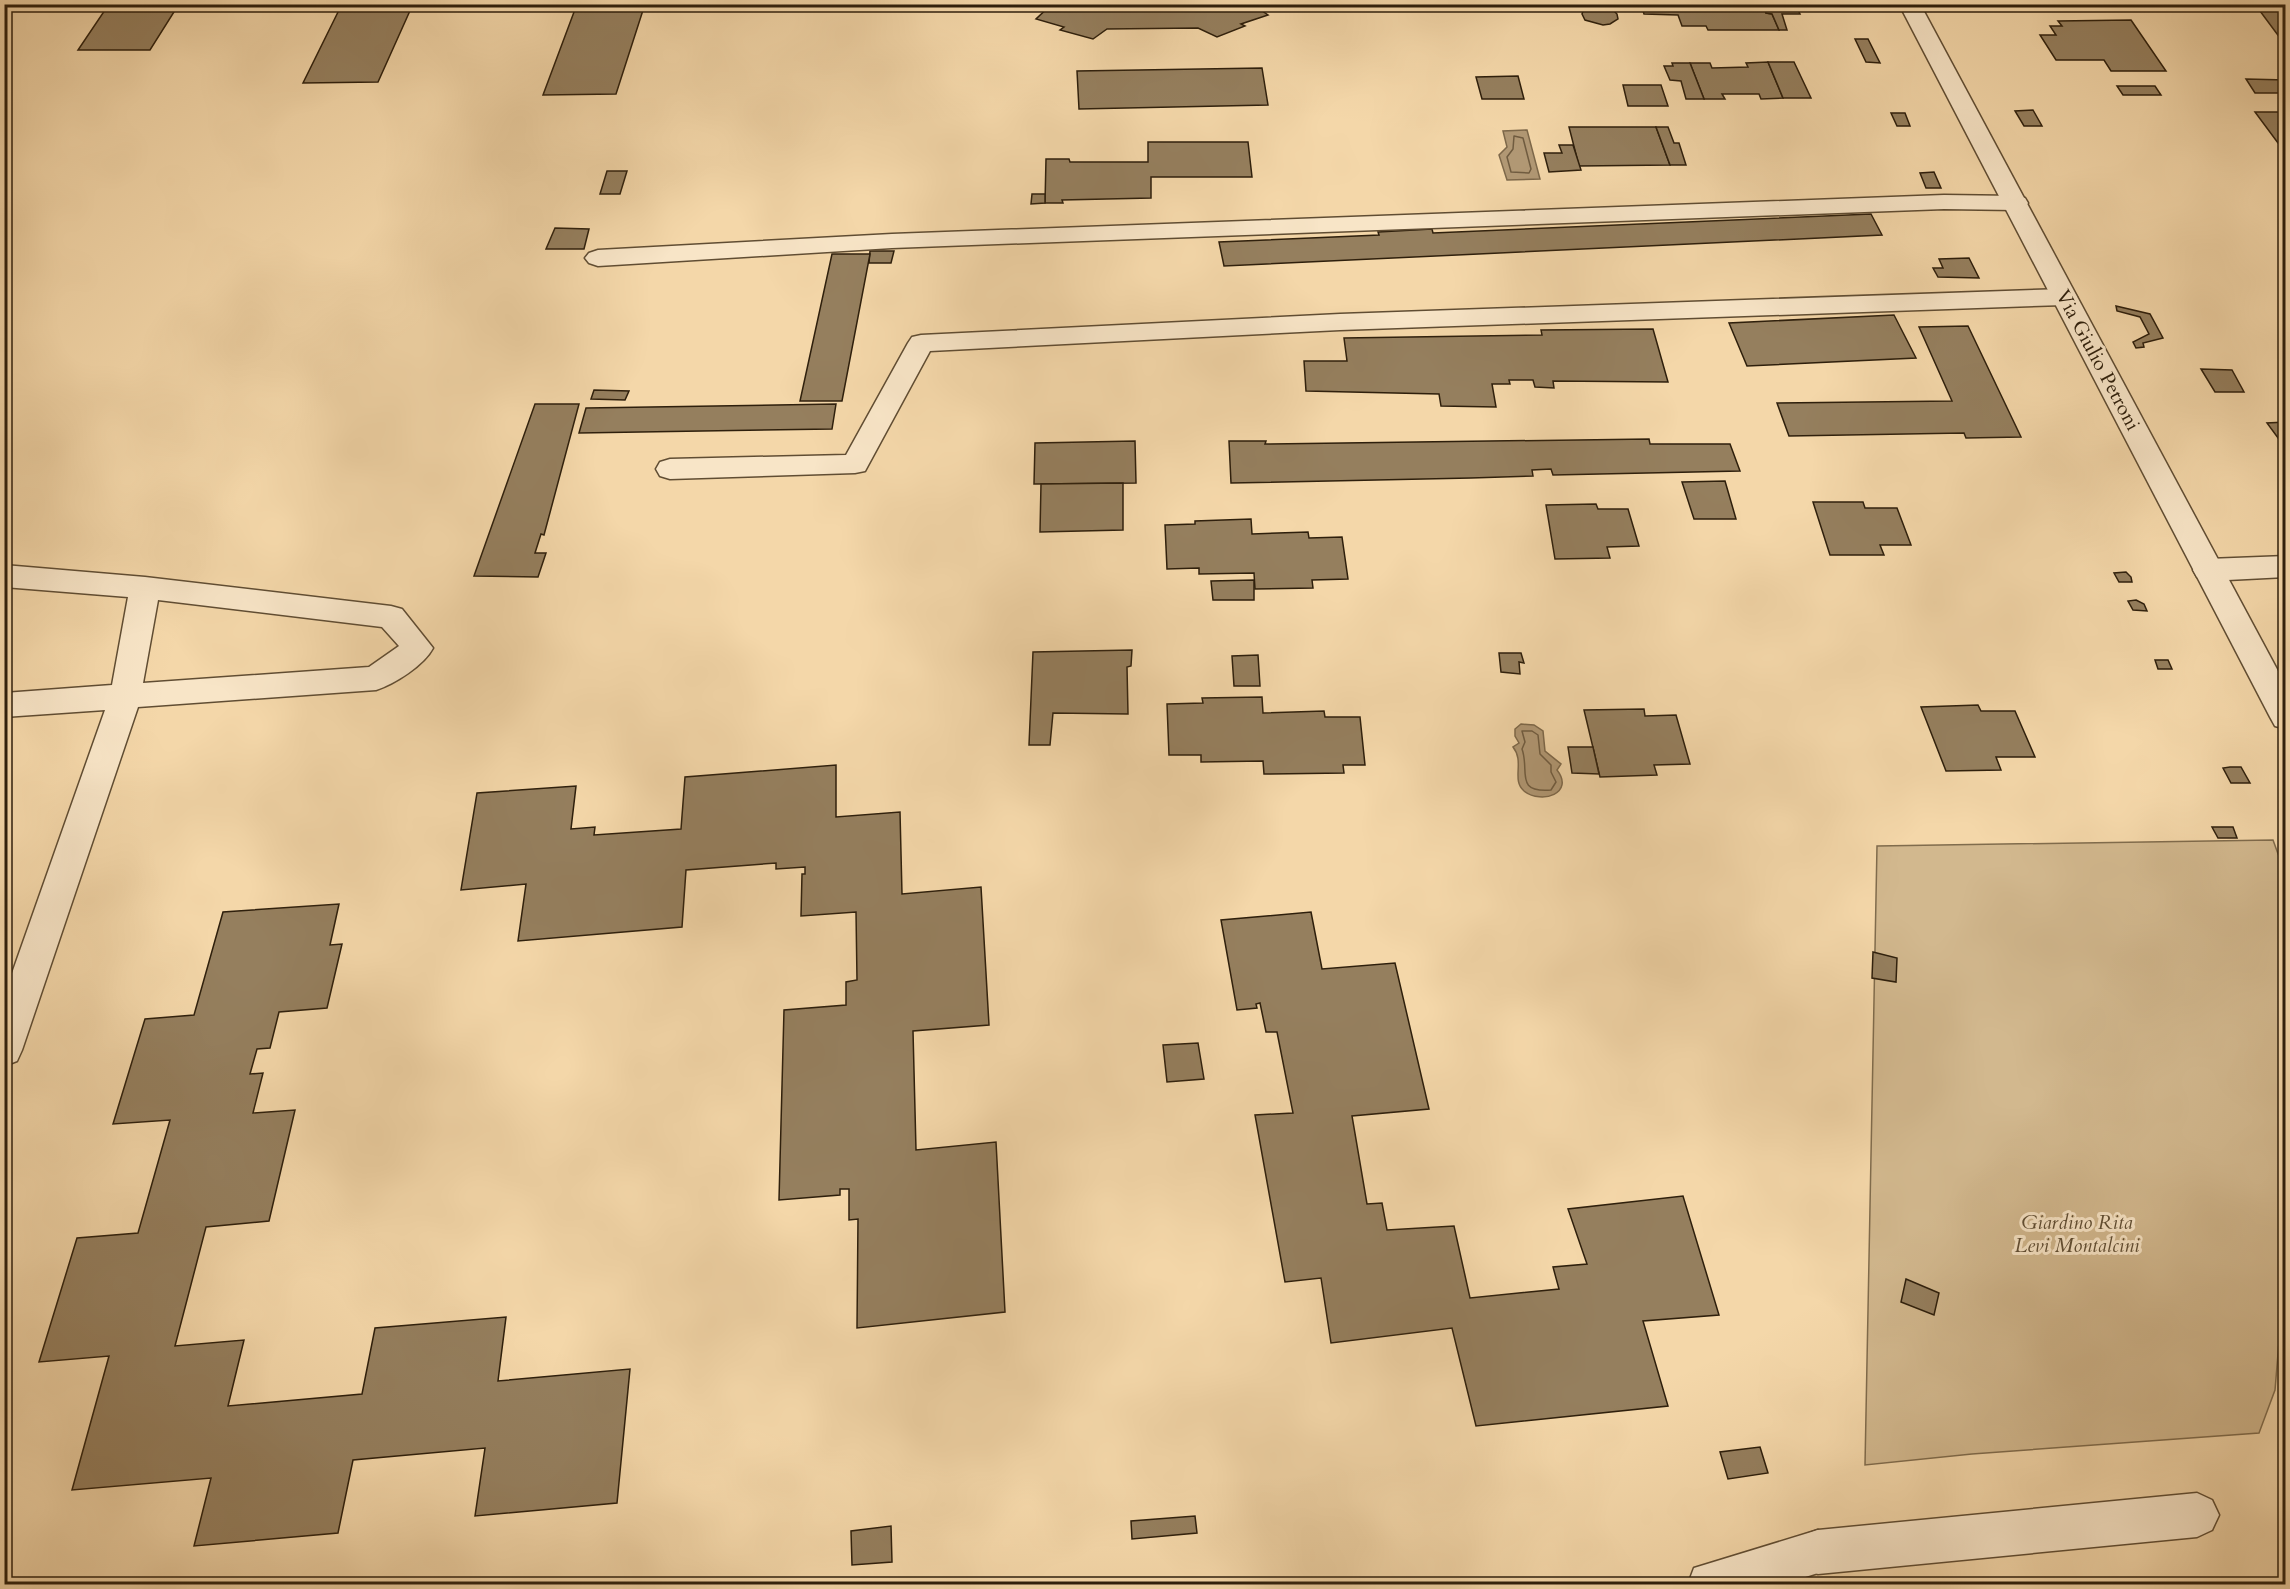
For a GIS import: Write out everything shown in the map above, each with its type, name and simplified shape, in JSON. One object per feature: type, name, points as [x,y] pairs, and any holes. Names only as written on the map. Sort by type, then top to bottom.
[{"type":"street","name":"Via Giulio Petroni","points":[[1909,4],[2286,717]]},
{"type":"street","points":[[598,258],[892,241],[1944,202],[2016,203]]},
{"type":"street","points":[[670,469],[855,464],[921,343],[1340,322],[2064,297]]},
{"type":"street","points":[[2208,570],[2286,566]]},
{"type":"street","points":[[4,576],[145,588],[391,617],[418,648],[376,678],[4,705]]},
{"type":"street","points":[[4,1050],[125,698],[145,588]]},
{"type":"street","points":[[1710,1584],[1818,1552],[2197,1515]]},
{"type":"green space","name":"Giardino Rita Levi Montalcini","points":[[2273,840],[2285,873],[2286,1257],[2275,1390],[2259,1433],[1972,1454],[1865,1465],[1877,846]]},
{"type":"water","points":[[1527,130],[1540,179],[1507,180],[1499,155],[1507,147],[1503,131]]},
{"type":"water","points":[[1521,724],[1534,725],[1543,731],[1545,751],[1561,764],[1557,770],[1562,785],[1554,794],[1547,797],[1531,795],[1520,787],[1518,782],[1518,759],[1513,747],[1519,743],[1515,736],[1515,729]]},
{"type":"building","points":[[109,4],[179,4],[150,50],[78,50]]},
{"type":"building","points":[[342,4],[413,4],[378,82],[303,83]]},
{"type":"building","points":[[577,4],[645,4],[616,94],[543,95]]},
{"type":"building","points":[[1052,4],[1252,4],[1268,15],[1241,24],[1245,26],[1217,37],[1198,28],[1107,29],[1093,39],[1060,30],[1064,27],[1036,19]]},
{"type":"building","points":[[1641,4],[1763,4],[1766,13],[1772,14],[1779,30],[1708,30],[1706,26],[1682,26],[1678,15],[1644,14]]},
{"type":"building","points":[[1763,4],[1788,4],[1789,8],[1797,8],[1800,14],[1782,14],[1787,30],[1779,30],[1772,14],[1766,13]]},
{"type":"building","points":[[1597,6],[1613,10],[1618,19],[1603,25],[1585,20],[1583,11]]},
{"type":"building","points":[[2257,7],[2286,7],[2286,46]]},
{"type":"building","points":[[2131,20],[2166,71],[2111,71],[2104,60],[2056,60],[2040,35],[2056,35],[2050,26],[2062,26],[2058,21]]},
{"type":"building","points":[[1855,39],[1868,39],[1880,63],[1866,62]]},
{"type":"building","points":[[1768,62],[1783,98],[1761,99],[1759,94],[1722,94],[1725,99],[1704,99],[1690,63],[1710,63],[1712,68],[1748,67],[1746,63]]},
{"type":"building","points":[[1768,62],[1794,62],[1811,98],[1783,98]]},
{"type":"building","points":[[1672,63],[1690,63],[1704,99],[1686,99],[1681,81],[1670,80],[1664,66],[1673,66]]},
{"type":"building","points":[[1262,68],[1268,105],[1079,109],[1077,71]]},
{"type":"building","points":[[1518,76],[1524,99],[1482,99],[1476,77]]},
{"type":"building","points":[[2246,79],[2286,80],[2286,93],[2255,93]]},
{"type":"building","points":[[1623,85],[1661,85],[1668,106],[1628,106]]},
{"type":"building","points":[[2117,86],[2155,86],[2161,95],[2123,95]]},
{"type":"building","points":[[2033,110],[2042,126],[2024,126],[2015,111]]},
{"type":"building","points":[[2255,112],[2286,112],[2286,143],[2278,143]]},
{"type":"building","points":[[1891,113],[1905,113],[1910,126],[1897,126]]},
{"type":"building","points":[[1569,127],[1656,127],[1670,165],[1579,166]]},
{"type":"building","points":[[1656,127],[1668,127],[1674,143],[1679,143],[1686,165],[1670,165]]},
{"type":"building","points":[[1148,142],[1248,142],[1252,177],[1151,177],[1151,198],[1062,200],[1063,203],[1045,203],[1046,159],[1069,159],[1070,162],[1148,162]]},
{"type":"building","points":[[1559,145],[1573,145],[1581,170],[1549,172],[1544,153],[1562,153]]},
{"type":"building","points":[[607,171],[627,171],[620,194],[600,194]]},
{"type":"building","points":[[1934,172],[1941,188],[1926,188],[1920,173]]},
{"type":"building","points":[[1032,194],[1045,194],[1045,203],[1031,204]]},
{"type":"building","points":[[1871,214],[1882,235],[1224,266],[1219,242],[1379,235],[1378,232],[1432,229],[1433,233]]},
{"type":"building","points":[[555,228],[589,229],[584,249],[546,249]]},
{"type":"building","points":[[870,251],[894,251],[891,263],[869,263]]},
{"type":"building","points":[[832,254],[870,254],[842,401],[800,401]]},
{"type":"building","points":[[1969,258],[1979,278],[1938,277],[1933,268],[1943,268],[1939,259]]},
{"type":"building","points":[[2116,306],[2150,314],[2163,338],[2143,343],[2144,347],[2136,348],[2133,342],[2149,334],[2140,317],[2117,311]]},
{"type":"building","points":[[1894,315],[1916,358],[1747,366],[1729,323]]},
{"type":"building","points":[[1968,326],[2021,437],[1966,438],[1964,433],[1789,436],[1777,403],[1952,401],[1919,327]]},
{"type":"building","points":[[1653,329],[1668,382],[1553,381],[1554,388],[1535,387],[1533,380],[1509,380],[1510,384],[1492,384],[1496,407],[1441,406],[1439,394],[1306,391],[1304,361],[1347,361],[1344,338],[1542,335],[1541,330]]},
{"type":"building","points":[[2201,369],[2232,370],[2244,392],[2215,392]]},
{"type":"building","points":[[594,390],[629,391],[625,400],[591,399]]},
{"type":"building","points":[[535,404],[579,404],[544,535],[541,534],[535,553],[546,553],[538,577],[474,576]]},
{"type":"building","points":[[836,404],[832,429],[579,433],[586,408]]},
{"type":"building","points":[[2286,422],[2286,442],[2281,442],[2267,423]]},
{"type":"building","points":[[1649,439],[1650,444],[1730,444],[1740,471],[1553,475],[1551,469],[1532,470],[1533,476],[1231,483],[1229,441],[1266,441],[1265,444]]},
{"type":"building","points":[[1135,441],[1136,483],[1034,484],[1035,443]]},
{"type":"building","points":[[1725,481],[1736,519],[1694,519],[1682,482]]},
{"type":"building","points":[[1123,483],[1123,530],[1040,532],[1041,484]]},
{"type":"building","points":[[1813,502],[1863,502],[1865,508],[1897,508],[1911,545],[1880,545],[1884,555],[1830,555]]},
{"type":"building","points":[[1596,504],[1598,509],[1628,509],[1639,546],[1607,547],[1610,558],[1555,559],[1546,505]]},
{"type":"building","points":[[1251,519],[1252,534],[1308,532],[1309,538],[1342,537],[1348,579],[1312,580],[1313,588],[1255,589],[1254,573],[1199,574],[1199,568],[1167,569],[1165,525],[1195,524],[1195,521]]},
{"type":"building","points":[[2126,572],[2132,582],[2119,582],[2114,573]]},
{"type":"building","points":[[1254,580],[1254,600],[1213,600],[1211,581]]},
{"type":"building","points":[[2136,600],[2144,604],[2147,611],[2133,610],[2128,601]]},
{"type":"building","points":[[1132,650],[1131,666],[1127,667],[1128,714],[1053,713],[1050,745],[1029,745],[1033,652]]},
{"type":"building","points":[[1499,653],[1521,653],[1524,663],[1519,662],[1520,674],[1501,672]]},
{"type":"building","points":[[1258,655],[1260,686],[1234,686],[1232,656]]},
{"type":"building","points":[[2155,660],[2168,660],[2172,669],[2158,669]]},
{"type":"building","points":[[1262,697],[1263,713],[1324,711],[1325,717],[1360,717],[1365,765],[1343,765],[1344,773],[1264,774],[1263,761],[1201,762],[1201,755],[1169,755],[1167,704],[1203,703],[1202,698]]},
{"type":"building","points":[[1978,705],[1981,711],[2015,711],[2035,757],[1996,757],[2001,770],[1946,771],[1921,707]]},
{"type":"building","points":[[1644,709],[1645,716],[1676,715],[1690,764],[1654,765],[1657,775],[1600,777],[1584,710]]},
{"type":"building","points":[[1568,747],[1593,747],[1599,774],[1572,773]]},
{"type":"building","points":[[836,765],[836,817],[900,812],[902,894],[981,887],[989,1025],[913,1031],[916,1150],[996,1142],[1005,1312],[857,1328],[858,1219],[849,1220],[849,1189],[840,1189],[840,1195],[779,1200],[784,1010],[846,1005],[846,982],[857,980],[856,912],[801,916],[802,874],[805,874],[805,867],[776,869],[776,863],[686,870],[682,927],[518,941],[526,884],[461,890],[477,793],[576,786],[571,829],[595,827],[594,835],[681,829],[685,777]]},
{"type":"building","points":[[2241,767],[2250,783],[2231,783],[2223,768]]},
{"type":"building","points":[[2212,827],[2233,827],[2237,838],[2218,838]]},
{"type":"building","points":[[339,904],[330,945],[342,944],[327,1008],[279,1012],[270,1048],[257,1049],[250,1074],[263,1073],[253,1113],[295,1110],[269,1221],[206,1227],[175,1346],[244,1340],[228,1406],[362,1394],[375,1328],[506,1317],[498,1381],[630,1369],[617,1503],[475,1516],[485,1448],[353,1460],[338,1533],[194,1546],[211,1478],[72,1490],[109,1356],[39,1362],[77,1238],[138,1233],[170,1120],[113,1124],[145,1019],[194,1015],[223,912]]},
{"type":"building","points":[[1311,912],[1322,969],[1395,963],[1429,1109],[1352,1116],[1367,1204],[1382,1203],[1387,1230],[1454,1226],[1470,1298],[1559,1289],[1553,1267],[1587,1264],[1568,1209],[1683,1196],[1719,1315],[1643,1321],[1668,1406],[1476,1426],[1452,1328],[1331,1343],[1321,1278],[1285,1282],[1255,1115],[1293,1113],[1277,1032],[1266,1032],[1260,1003],[1256,1004],[1257,1008],[1237,1010],[1221,920]]},
{"type":"building","points":[[1873,952],[1897,958],[1896,982],[1872,978]]},
{"type":"building","points":[[1198,1043],[1204,1079],[1167,1082],[1163,1045]]},
{"type":"building","points":[[1906,1279],[1939,1293],[1934,1315],[1901,1302]]},
{"type":"building","points":[[1760,1447],[1768,1473],[1728,1479],[1720,1452]]},
{"type":"building","points":[[1195,1516],[1197,1533],[1132,1539],[1131,1521]]},
{"type":"building","points":[[891,1526],[892,1562],[852,1565],[851,1531]]}]
